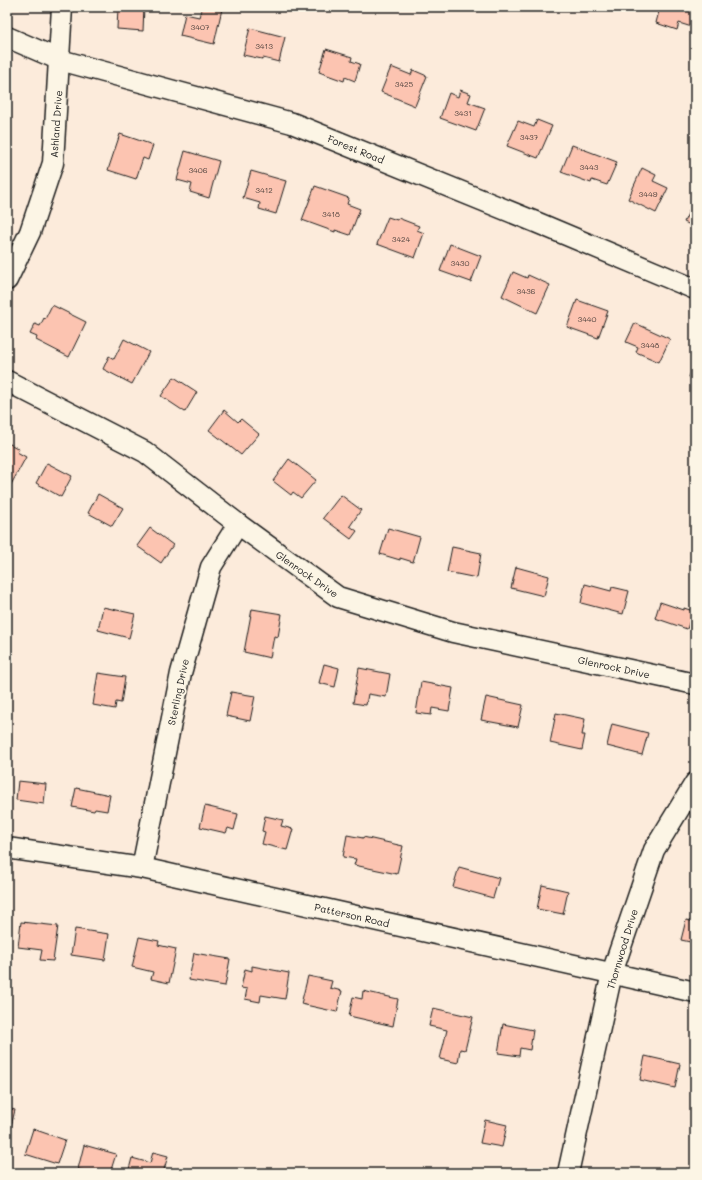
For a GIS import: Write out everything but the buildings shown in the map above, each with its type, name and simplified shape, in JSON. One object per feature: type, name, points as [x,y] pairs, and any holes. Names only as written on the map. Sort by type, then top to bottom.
[{"type":"street","name":"Ashland Drive","points":[[7,280],[30,232],[53,163],[62,7]]},
{"type":"street","name":"Forest Road","points":[[7,38],[60,60],[292,123],[538,222],[695,289]]},
{"type":"street","name":"Glenrock Drive","points":[[7,380],[145,452],[238,524],[338,597],[453,632],[695,684]]},
{"type":"street","name":"Sterling Drive","points":[[142,868],[181,673],[211,567],[238,524]]},
{"type":"street","name":"Thornwood Drive","points":[[568,1173],[612,973],[654,850],[695,783]]},
{"type":"street","name":"Patterson Road","points":[[7,848],[142,868],[695,992]]}]
